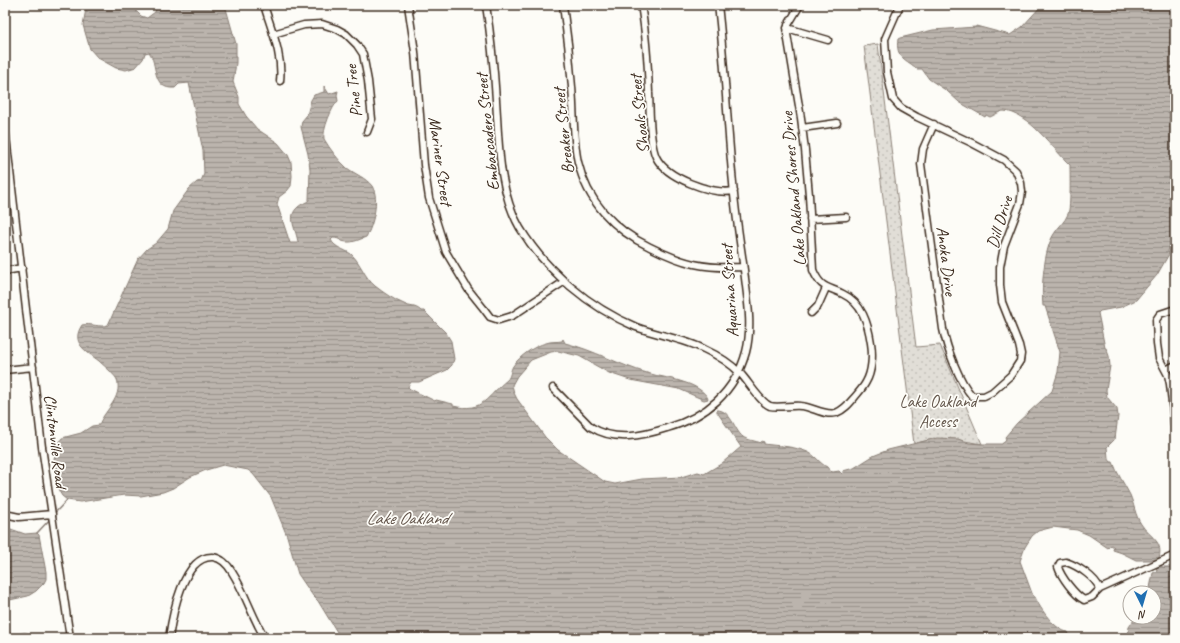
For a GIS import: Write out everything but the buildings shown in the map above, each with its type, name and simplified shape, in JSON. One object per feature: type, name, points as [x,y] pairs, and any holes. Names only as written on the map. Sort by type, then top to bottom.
[{"type":"street","points":[[264,5],[280,62],[280,80]]},
{"type":"street","name":"Mariner Street","points":[[408,5],[416,52],[424,164],[429,198],[446,252],[468,289],[490,317],[499,320],[512,316],[565,281]]},
{"type":"street","name":"Embarcadero Street","points":[[486,5],[492,50],[502,177],[509,204],[518,226],[549,267],[587,300],[636,327],[703,348],[738,371]]},
{"type":"street","name":"Breaker Street","points":[[563,5],[570,60],[577,161],[582,179],[589,194],[610,220],[644,245],[684,262],[699,266],[714,268],[743,267]]},
{"type":"street","name":"Shoals Street","points":[[641,5],[655,156],[667,169],[687,182],[710,190],[726,192],[734,191]]},
{"type":"street","name":"Aquarina Street","points":[[553,388],[595,429],[608,435],[626,437],[654,432],[684,424],[702,414],[718,400],[738,371],[749,338],[747,294],[734,191],[724,56],[718,5]]},
{"type":"street","points":[[800,5],[791,18],[787,28],[828,40]]},
{"type":"street","name":"Dill Drive","points":[[900,5],[885,39],[887,72],[893,99],[901,108],[917,117],[934,124],[1004,160],[1016,171],[1021,183],[1022,192],[1020,204],[1004,246],[1000,267],[1002,302],[1019,345],[1021,354],[1020,362],[1011,375],[992,392],[984,396],[972,396]]},
{"type":"street","name":"Pine Tree","points":[[273,34],[304,25],[322,24],[346,34],[357,45],[363,54],[368,81],[372,119],[367,132]]},
{"type":"street","name":"Lake Oakland Shores Drive","points":[[787,28],[788,47],[802,128],[813,270],[819,281],[826,288]]},
{"type":"street","points":[[802,128],[837,123]]},
{"type":"street","name":"Anoka Drive","points":[[934,124],[923,149],[921,164],[939,304],[946,346],[966,389],[972,396]]},
{"type":"street","name":"Clintonville Road","points":[[5,128],[42,447],[70,638]]},
{"type":"street","points":[[810,219],[846,217]]},
{"type":"street","points":[[5,271],[22,268]]},
{"type":"street","points":[[738,371],[762,400],[770,406],[804,406],[830,413],[836,412],[848,406],[867,381],[872,354],[871,342],[864,315],[857,304],[844,294],[826,288],[818,306],[811,313]]},
{"type":"street","points":[[1175,309],[1160,314],[1156,320],[1157,344],[1160,358],[1166,370],[1170,384],[1175,432]]},
{"type":"street","points":[[1166,370],[1175,365]]},
{"type":"street","points":[[5,370],[33,367]]},
{"type":"street","points":[[5,514],[19,517],[52,514]]},
{"type":"street","points":[[1100,589],[1095,582],[1076,567],[1066,562],[1060,563],[1058,567],[1059,572],[1079,598],[1088,600],[1100,589],[1175,555]]},
{"type":"street","points":[[169,638],[173,611],[182,585],[193,567],[206,558],[217,558],[226,564],[232,572],[265,638]]},
{"type":"street","points":[[16,638],[25,637]]},
{"type":"green space","name":"Lake Oakland Access","points":[[878,44],[916,347],[940,345],[982,444],[953,439],[941,439],[914,444],[864,46]]},
{"type":"water","name":"Lake Oakland","points":[[88,5],[130,5],[141,16],[147,18],[155,12],[157,5],[225,5],[236,44],[236,63],[233,82],[239,97],[239,104],[246,116],[257,129],[278,143],[288,155],[291,162],[291,186],[279,197],[277,204],[290,243],[298,243],[292,219],[293,215],[299,206],[309,200],[310,169],[301,127],[302,121],[307,115],[314,95],[324,92],[324,86],[329,94],[338,91],[338,101],[328,119],[324,130],[324,139],[334,154],[347,168],[372,186],[375,197],[375,212],[366,237],[351,242],[345,242],[334,238],[331,240],[335,245],[351,254],[375,286],[385,294],[406,305],[424,311],[446,333],[451,341],[454,359],[452,365],[447,370],[419,382],[411,382],[408,387],[410,389],[435,401],[453,404],[453,406],[463,408],[472,407],[484,402],[507,380],[513,366],[523,355],[541,344],[562,341],[563,339],[565,343],[637,370],[689,384],[699,389],[707,396],[708,399],[704,400],[679,389],[630,380],[609,373],[579,356],[558,351],[551,352],[531,360],[517,376],[512,385],[517,399],[545,437],[558,450],[605,482],[615,484],[642,479],[681,477],[698,472],[704,474],[721,464],[741,447],[717,410],[726,413],[743,437],[761,443],[762,441],[764,444],[790,447],[809,452],[830,471],[839,471],[842,474],[843,471],[854,468],[873,456],[888,450],[937,438],[958,439],[969,443],[1002,444],[1006,439],[1005,437],[1017,423],[1052,391],[1058,372],[1060,352],[1045,306],[1043,306],[1042,289],[1048,249],[1056,231],[1065,220],[1069,210],[1070,165],[1040,133],[1022,118],[1013,113],[1004,111],[990,117],[986,115],[985,117],[959,102],[947,91],[929,79],[922,69],[917,69],[900,55],[898,51],[898,39],[933,30],[976,26],[1010,35],[1022,27],[1042,5],[1132,5],[1141,7],[1175,5],[1175,235],[1168,251],[1169,254],[1157,275],[1136,300],[1121,307],[1100,311],[1098,313],[1105,348],[1109,356],[1110,366],[1106,390],[1107,397],[1117,409],[1118,416],[1115,439],[1107,447],[1108,458],[1111,462],[1113,462],[1130,495],[1139,521],[1159,546],[1159,559],[1162,567],[1175,567],[1175,638],[1124,638],[1128,633],[1130,625],[1162,625],[1162,585],[1151,585],[1153,573],[1157,571],[1155,560],[1136,560],[1113,550],[1114,547],[1111,545],[1108,548],[1089,535],[1077,530],[1053,527],[1038,531],[1032,536],[1025,547],[1020,561],[1033,596],[1049,619],[1058,628],[1068,632],[1071,638],[342,638],[298,574],[287,536],[271,497],[253,474],[248,470],[223,465],[190,477],[173,488],[163,492],[141,496],[124,495],[80,502],[67,500],[59,491],[56,477],[54,459],[56,446],[62,438],[81,433],[92,426],[99,425],[117,395],[118,390],[118,382],[110,371],[81,346],[78,337],[79,331],[82,325],[108,325],[138,259],[147,249],[156,243],[168,229],[173,211],[189,189],[197,182],[201,181],[204,174],[203,151],[189,83],[179,84],[175,88],[162,85],[156,75],[152,57],[149,52],[145,53],[143,59],[136,67],[126,70],[116,68],[98,58],[90,49],[83,25]]},
{"type":"water","points":[[5,527],[25,534],[37,533],[39,535],[46,579],[36,591],[28,596],[5,601]]},
{"type":"waterway","points":[[54,514],[67,500]]},
{"type":"waterway","points":[[37,533],[51,518]]}]
